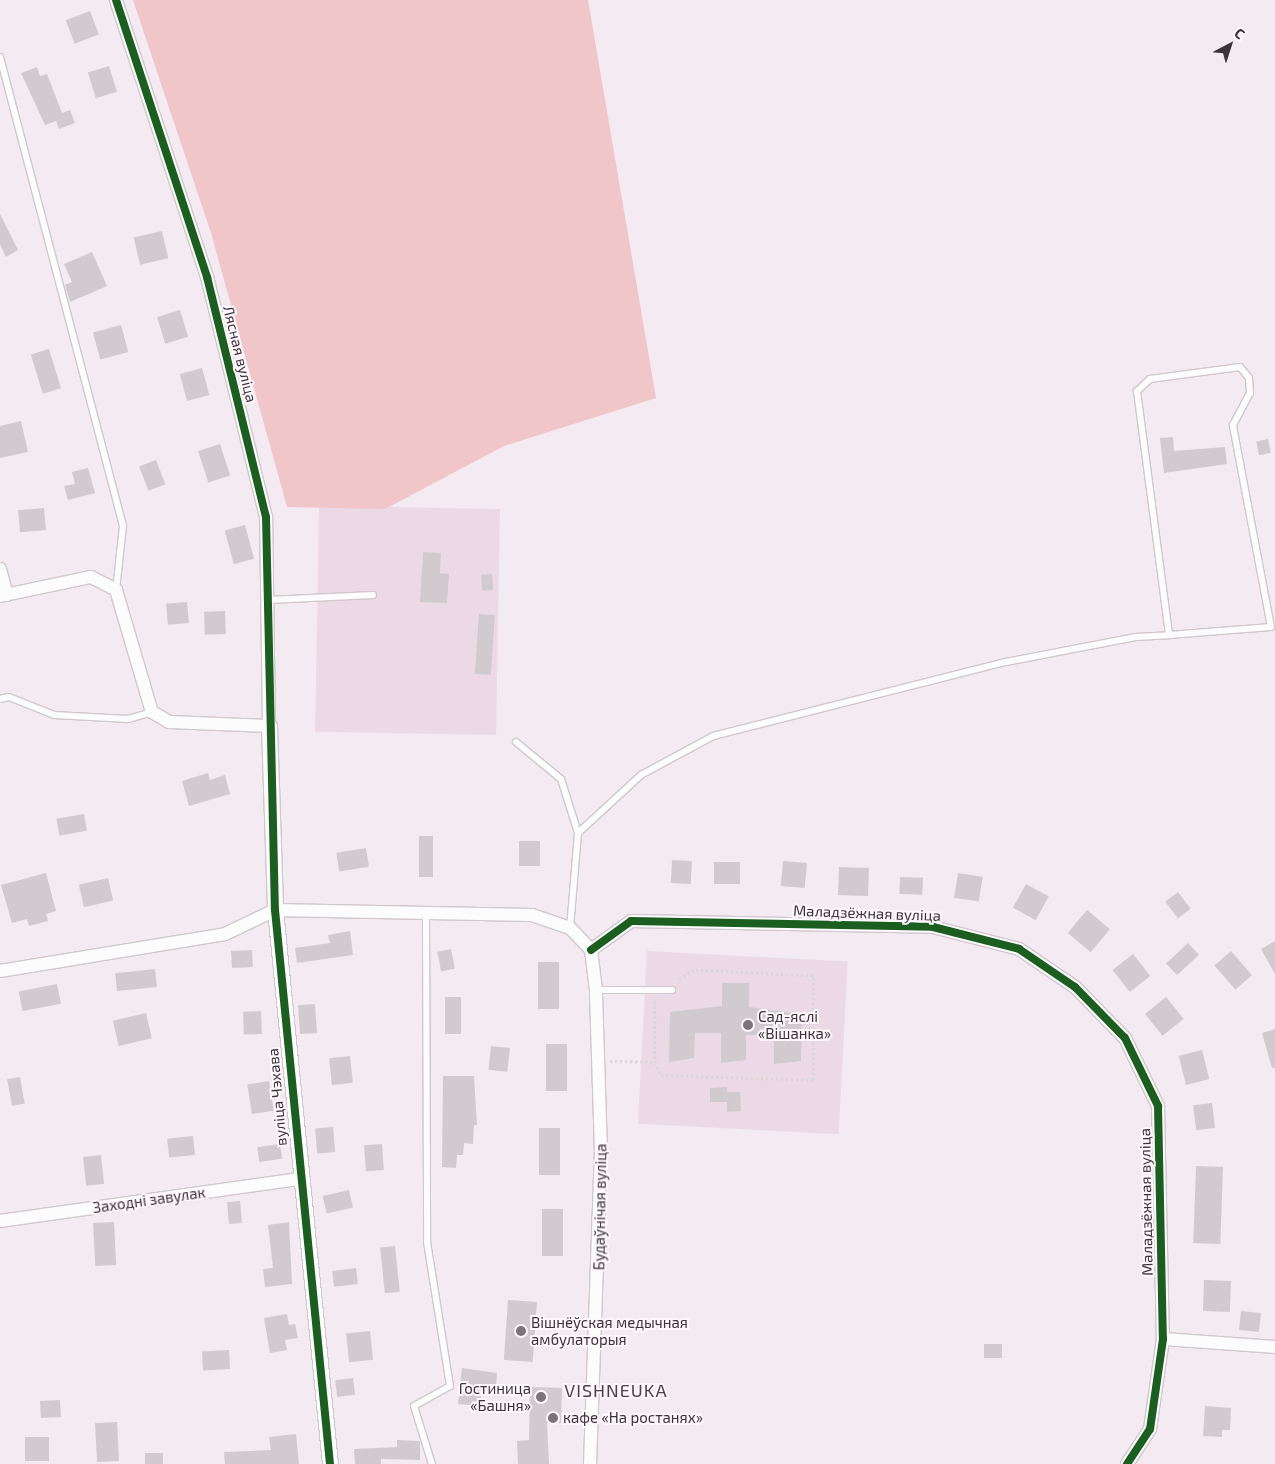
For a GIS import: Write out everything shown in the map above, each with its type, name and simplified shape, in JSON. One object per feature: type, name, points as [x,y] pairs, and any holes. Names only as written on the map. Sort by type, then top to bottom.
[{"type":"street","name":"Лясная вуліца","points":[[116,0],[207,277],[266,517],[269,726]]},
{"type":"street","points":[[0,568],[4,595],[91,577],[116,590],[152,712],[169,722],[269,726]]},
{"type":"street","name":"вуліца Чэхава","points":[[269,726],[275,910],[299,1179],[330,1464]]},
{"type":"street","points":[[0,971],[225,934],[275,910],[532,915],[570,928],[591,950]]},
{"type":"street","name":"Маладзёжная вуліца","points":[[591,950],[631,921],[933,927],[1019,949],[1075,987],[1125,1038],[1158,1106],[1163,1339],[1150,1429],[1127,1464]]},
{"type":"street","name":"Будаўнічая вуліца","points":[[590,1464],[601,1161],[596,990],[591,950]]},
{"type":"street","name":"Заходні завулак","points":[[0,1221],[299,1179]]},
{"type":"street","points":[[1163,1339],[1275,1347]]},
{"type":"lane","points":[[0,57],[123,526],[116,590]]},
{"type":"lane","points":[[578,833],[641,775],[714,736],[1006,662],[1170,635],[1271,627],[1234,425],[1250,393],[1248,378],[1240,367],[1150,380],[1138,391],[1170,635]]},
{"type":"lane","points":[[268,600],[373,595]]},
{"type":"lane","points":[[0,699],[10,697],[54,716],[128,719],[152,712]]},
{"type":"lane","points":[[516,742],[561,779],[578,833],[570,928]]},
{"type":"lane","points":[[426,912],[428,1242],[450,1386],[414,1406],[432,1464]]},
{"type":"lane","points":[[596,990],[672,990]]},
{"type":"path","points":[[655,990],[655,1062],[661,1075],[813,1080],[813,976],[694,970],[681,976],[672,990]]},
{"type":"path","points":[[598,1061],[655,1062]]},
{"type":"shaded area","points":[[133,0],[588,0],[656,398],[504,446],[385,509],[287,507],[211,233]]},
{"type":"shaded area","points":[[319,506],[500,509],[496,735],[315,732]]},
{"type":"shaded area","name":"Сад-яслі «Вішанка»","points":[[647,951],[848,962],[839,1134],[638,1124]]},
{"type":"building","points":[[90,11],[99,34],[75,44],[66,20]]},
{"type":"building","points":[[109,66],[117,92],[96,98],[88,72]]},
{"type":"building","points":[[37,67],[40,76],[47,74],[62,113],[70,110],[75,123],[59,129],[56,121],[45,125],[21,73]]},
{"type":"building","points":[[0,214],[18,250],[6,257],[0,244]]},
{"type":"building","points":[[162,231],[168,258],[140,265],[134,238]]},
{"type":"building","points":[[92,252],[107,286],[70,302],[65,285],[72,282],[64,264]]},
{"type":"building","points":[[180,310],[188,337],[165,344],[157,317]]},
{"type":"building","points":[[121,325],[128,352],[100,360],[93,333]]},
{"type":"building","points":[[49,349],[61,388],[43,394],[31,355]]},
{"type":"building","points":[[202,368],[209,395],[187,401],[180,374]]},
{"type":"building","points":[[21,421],[28,452],[0,458],[0,426]]},
{"type":"building","points":[[1173,437],[1174,451],[1225,447],[1227,464],[1164,473],[1160,438]]},
{"type":"building","points":[[1268,439],[1271,453],[1259,455],[1256,441]]},
{"type":"building","points":[[220,444],[230,475],[208,482],[198,451]]},
{"type":"building","points":[[156,460],[165,484],[149,491],[139,466]]},
{"type":"building","points":[[88,468],[95,493],[68,500],[64,486],[75,484],[72,472]]},
{"type":"building","points":[[44,508],[46,530],[20,532],[18,510]]},
{"type":"building","points":[[245,525],[254,559],[234,564],[225,530]]},
{"type":"building","points":[[423,552],[441,553],[440,573],[449,574],[447,603],[420,602]]},
{"type":"building","points":[[492,574],[493,590],[482,591],[481,575]]},
{"type":"building","points":[[187,602],[189,623],[168,625],[166,604]]},
{"type":"building","points":[[225,611],[226,634],[205,635],[204,612]]},
{"type":"building","points":[[479,614],[495,615],[491,675],[475,674]]},
{"type":"building","points":[[208,773],[210,780],[225,775],[230,794],[189,806],[182,781]]},
{"type":"building","points":[[84,814],[87,831],[59,836],[56,819]]},
{"type":"building","points":[[419,836],[433,836],[433,877],[419,877]]},
{"type":"building","points":[[519,841],[540,841],[540,866],[519,866]]},
{"type":"building","points":[[366,848],[369,867],[339,871],[336,853]]},
{"type":"building","points":[[672,860],[692,861],[691,884],[671,883]]},
{"type":"building","points":[[783,861],[807,863],[805,888],[781,886]]},
{"type":"building","points":[[714,862],[740,862],[740,884],[714,884]]},
{"type":"building","points":[[839,867],[869,868],[868,896],[838,895]]},
{"type":"building","points":[[46,873],[56,911],[46,914],[48,921],[29,926],[27,919],[12,923],[1,885]]},
{"type":"building","points":[[958,873],[983,877],[979,902],[954,898]]},
{"type":"building","points":[[900,877],[923,878],[922,895],[899,894]]},
{"type":"building","points":[[108,878],[113,900],[84,907],[79,885]]},
{"type":"building","points":[[1026,884],[1049,897],[1036,920],[1013,908]]},
{"type":"building","points":[[1178,892],[1191,909],[1178,918],[1165,902]]},
{"type":"building","points":[[1087,910],[1110,929],[1091,952],[1068,933]]},
{"type":"building","points":[[350,931],[353,955],[297,963],[295,948],[330,943],[328,935]]},
{"type":"building","points":[[1275,941],[1275,974],[1261,949]]},
{"type":"building","points":[[1188,943],[1199,955],[1177,975],[1166,963]]},
{"type":"building","points":[[451,949],[455,969],[441,971],[437,952]]},
{"type":"building","points":[[252,950],[253,967],[232,968],[231,951]]},
{"type":"building","points":[[1231,951],[1252,975],[1235,990],[1214,965]]},
{"type":"building","points":[[1133,954],[1150,976],[1130,992],[1113,970]]},
{"type":"building","points":[[538,962],[559,962],[559,1009],[538,1009]]},
{"type":"building","points":[[155,969],[157,987],[117,991],[115,973]]},
{"type":"building","points":[[722,983],[749,983],[749,1007],[802,1014],[801,1061],[774,1064],[774,1035],[746,1035],[746,1060],[721,1063],[721,1033],[695,1033],[694,1058],[669,1062],[670,1012],[722,1006]]},
{"type":"building","points":[[57,984],[61,1004],[23,1011],[19,991]]},
{"type":"building","points":[[445,997],[461,997],[461,1034],[445,1034]]},
{"type":"building","points":[[1166,997],[1184,1019],[1163,1036],[1145,1014]]},
{"type":"building","points":[[315,1004],[317,1033],[300,1034],[298,1005]]},
{"type":"building","points":[[261,1011],[262,1034],[244,1035],[243,1012]]},
{"type":"building","points":[[146,1013],[152,1038],[119,1046],[113,1021]]},
{"type":"building","points":[[1275,1029],[1275,1068],[1272,1068],[1262,1033]]},
{"type":"building","points":[[546,1044],[567,1044],[567,1091],[546,1091]]},
{"type":"building","points":[[491,1046],[510,1048],[507,1072],[488,1070]]},
{"type":"building","points":[[1202,1050],[1209,1079],[1186,1085],[1179,1056]]},
{"type":"building","points":[[350,1056],[353,1083],[332,1085],[329,1058]]},
{"type":"building","points":[[443,1076],[474,1076],[477,1125],[474,1125],[473,1144],[464,1143],[463,1155],[457,1155],[456,1168],[442,1167]]},
{"type":"building","points":[[20,1077],[25,1104],[12,1106],[7,1079]]},
{"type":"building","points":[[269,1081],[274,1111],[252,1114],[247,1084]]},
{"type":"building","points":[[727,1087],[727,1092],[740,1092],[741,1111],[727,1112],[727,1102],[710,1102],[710,1088]]},
{"type":"building","points":[[1212,1103],[1215,1128],[1196,1130],[1193,1105]]},
{"type":"building","points":[[333,1127],[335,1152],[317,1153],[315,1129]]},
{"type":"building","points":[[539,1128],[560,1128],[560,1175],[539,1175]]},
{"type":"building","points":[[193,1136],[195,1155],[169,1158],[167,1139]]},
{"type":"building","points":[[280,1144],[282,1159],[259,1162],[257,1147]]},
{"type":"building","points":[[382,1144],[384,1170],[366,1171],[364,1145]]},
{"type":"building","points":[[101,1155],[104,1184],[86,1186],[83,1157]]},
{"type":"building","points":[[1196,1166],[1223,1167],[1220,1244],[1193,1243]]},
{"type":"building","points":[[349,1190],[353,1208],[327,1214],[323,1196]]},
{"type":"building","points":[[240,1201],[242,1223],[229,1224],[227,1202]]},
{"type":"building","points":[[542,1209],[563,1209],[563,1256],[542,1256]]},
{"type":"building","points":[[114,1222],[116,1265],[95,1266],[93,1223]]},
{"type":"building","points":[[289,1222],[292,1284],[265,1287],[263,1269],[273,1268],[268,1225]]},
{"type":"building","points":[[395,1246],[400,1292],[385,1293],[380,1248]]},
{"type":"building","points":[[356,1268],[358,1284],[334,1287],[332,1271]]},
{"type":"building","points":[[1204,1280],[1231,1281],[1230,1312],[1203,1311]]},
{"type":"building","name":"Вішнёўская медычная амбулаторыя","points":[[508,1300],[537,1302],[533,1362],[504,1360]]},
{"type":"building","points":[[1241,1311],[1261,1313],[1259,1332],[1239,1330]]},
{"type":"building","points":[[287,1314],[289,1325],[295,1324],[298,1338],[285,1340],[287,1350],[270,1353],[264,1318]]},
{"type":"building","points":[[370,1331],[373,1360],[349,1362],[346,1334]]},
{"type":"building","points":[[984,1344],[1002,1344],[1002,1358],[984,1358]]},
{"type":"building","points":[[229,1350],[230,1369],[203,1370],[202,1351]]},
{"type":"building","points":[[462,1368],[497,1373],[496,1387],[482,1385],[480,1406],[458,1404]]},
{"type":"building","points":[[353,1378],[355,1395],[337,1397],[335,1380]]},
{"type":"building","points":[[530,1387],[562,1388],[561,1423],[547,1423],[549,1464],[518,1464],[517,1441],[529,1440]]},
{"type":"building","points":[[60,1400],[61,1417],[41,1418],[40,1401]]},
{"type":"building","points":[[1205,1406],[1231,1408],[1230,1430],[1222,1430],[1222,1437],[1203,1436]]},
{"type":"building","points":[[117,1422],[119,1461],[97,1462],[95,1423]]},
{"type":"building","points":[[296,1434],[299,1464],[225,1464],[224,1452],[271,1450],[269,1437]]},
{"type":"building","points":[[25,1437],[49,1437],[49,1461],[25,1461]]},
{"type":"building","points":[[397,1440],[420,1441],[420,1460],[381,1459],[381,1464],[355,1464],[354,1449],[397,1447]]},
{"type":"building","points":[[145,1453],[163,1453],[163,1464],[145,1464]]},
{"type":"cycle path","points":[[116,0],[207,277],[266,517],[275,910],[330,1464]]},
{"type":"cycle path","points":[[591,950],[631,921],[933,927],[1019,949],[1075,987],[1125,1038],[1158,1106],[1163,1339],[1150,1429],[1127,1464]]},
{"type":"place","name":"Сад-яслі «Вішанка»","points":[[748,1025]]},
{"type":"place","name":"Вішнёўская медычная амбулаторыя","points":[[521,1331]]},
{"type":"place","name":"Гостиница «Башня»","points":[[541,1397]]},
{"type":"place","name":"кафе «На ростанях»","points":[[553,1418]]},
{"type":"district","name":"VISHNEUKA","points":[[616,1390]]}]
